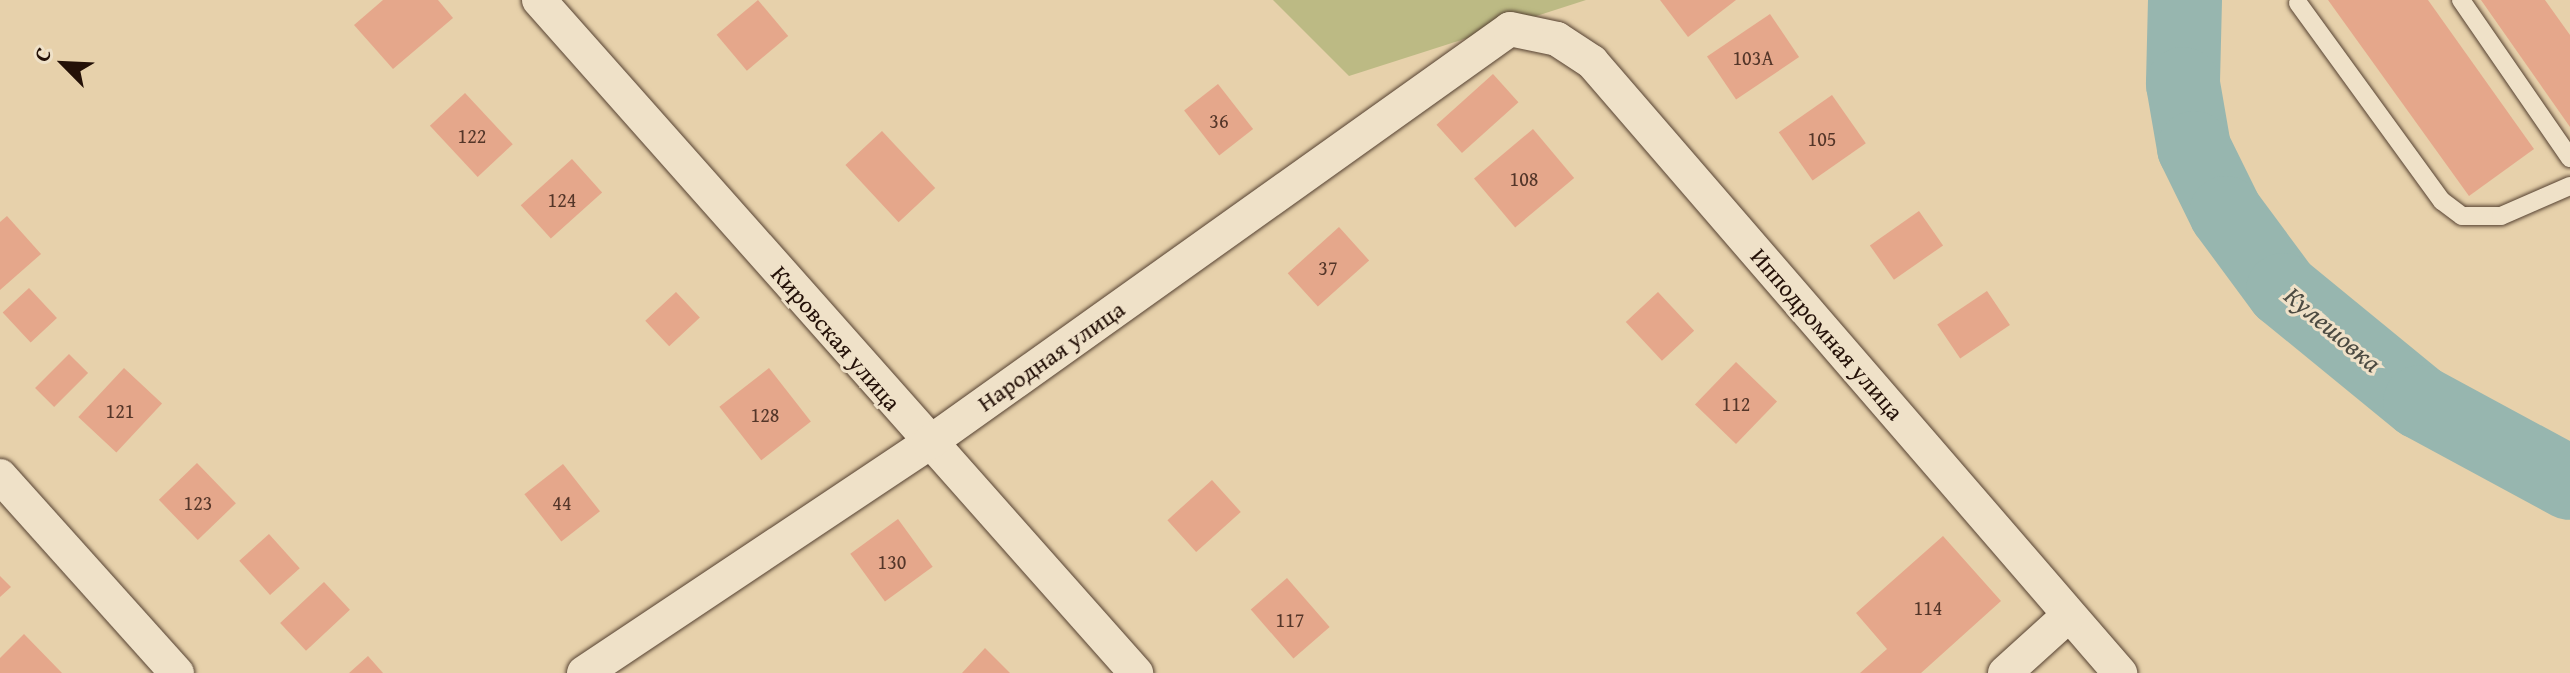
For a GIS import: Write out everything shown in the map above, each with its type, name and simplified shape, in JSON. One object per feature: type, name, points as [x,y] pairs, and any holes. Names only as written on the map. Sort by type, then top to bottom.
[{"type":"street","name":"Кировская улица","points":[[539,0],[1136,673]]},
{"type":"street","name":"Народная улица","points":[[584,673],[929,443],[1510,29]]},
{"type":"street","name":"Ипподромная улица","points":[[1510,29],[1557,39],[1592,62],[2120,673]]},
{"type":"street","points":[[0,476],[177,673]]},
{"type":"street","points":[[2005,673],[2069,615]]},
{"type":"lane","points":[[2461,0],[2570,158]]},
{"type":"lane","points":[[2298,3],[2442,201],[2462,216],[2501,216],[2570,186]]},
{"type":"shaded area","points":[[1273,0],[1586,0],[1349,76]]},
{"type":"building","points":[[383,0],[438,0],[453,18],[393,69],[354,25]]},
{"type":"building","points":[[758,0],[788,36],[747,71],[717,35]]},
{"type":"building","points":[[1660,0],[1736,0],[1688,37]]},
{"type":"building","points":[[2328,0],[2428,0],[2534,149],[2469,196]]},
{"type":"building","points":[[2481,0],[2545,0],[2570,35],[2570,127]]},
{"type":"building","points":[[1770,14],[1799,57],[1736,100],[1707,56]]},
{"type":"building","points":[[1493,74],[1518,102],[1462,153],[1437,125]]},
{"type":"building","points":[[1218,84],[1253,129],[1219,155],[1184,110]]},
{"type":"building","points":[[465,93],[513,144],[478,177],[430,126]]},
{"type":"building","points":[[1832,95],[1866,143],[1813,181],[1779,132]]},
{"type":"building","points":[[1533,129],[1574,178],[1515,228],[1474,178]]},
{"type":"building","points":[[882,131],[935,188],[899,222],[845,165]]},
{"type":"building","points":[[572,159],[602,192],[551,239],[521,205]]},
{"type":"building","points":[[1919,211],[1943,245],[1894,280],[1870,245]]},
{"type":"building","points":[[7,216],[41,254],[0,290],[0,222]]},
{"type":"building","points":[[1339,227],[1369,260],[1318,307],[1288,273]]},
{"type":"building","points":[[29,288],[57,318],[31,343],[3,313]]},
{"type":"building","points":[[1987,291],[2010,325],[1960,359],[1937,325]]},
{"type":"building","points":[[676,292],[700,318],[669,346],[645,321]]},
{"type":"building","points":[[1658,292],[1694,331],[1662,361],[1626,322]]},
{"type":"building","points":[[69,354],[88,373],[54,407],[35,388]]},
{"type":"building","points":[[1736,362],[1777,402],[1736,444],[1695,404]]},
{"type":"building","points":[[124,368],[162,403],[116,452],[78,417]]},
{"type":"building","points":[[769,368],[811,422],[761,460],[719,407]]},
{"type":"building","points":[[197,463],[236,503],[198,540],[159,500]]},
{"type":"building","points":[[563,464],[600,511],[561,541],[524,494]]},
{"type":"building","points":[[1212,480],[1241,512],[1196,552],[1167,520]]},
{"type":"building","points":[[898,519],[933,567],[885,601],[850,554]]},
{"type":"building","points":[[269,534],[300,568],[270,595],[239,561]]},
{"type":"building","points":[[1943,536],[2001,601],[1921,673],[1860,673],[1887,649],[1856,613]]},
{"type":"building","points":[[0,576],[11,587],[0,597]]},
{"type":"building","points":[[1287,578],[1330,627],[1293,659],[1251,609]]},
{"type":"building","points":[[324,582],[350,610],[306,651],[280,623]]},
{"type":"building","points":[[24,634],[62,673],[0,673],[0,658]]},
{"type":"building","points":[[985,648],[1010,673],[962,673]]},
{"type":"building","points":[[368,656],[383,673],[349,673]]},
{"type":"waterway","name":"Кулешовка","points":[[2185,0],[2183,84],[2194,148],[2226,213],[2283,290],[2420,402],[2570,483]]}]
